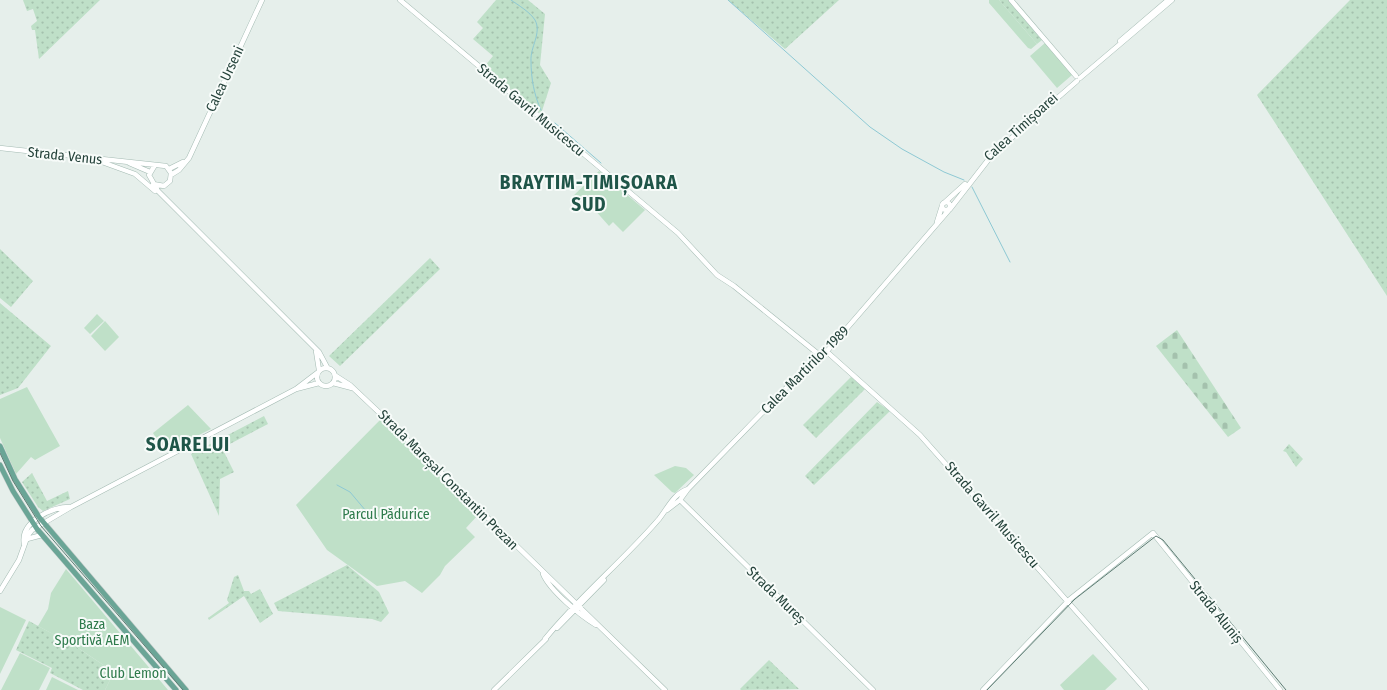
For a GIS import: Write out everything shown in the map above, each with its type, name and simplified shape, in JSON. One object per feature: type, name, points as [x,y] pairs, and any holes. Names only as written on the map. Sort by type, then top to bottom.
[{"type":"main road","points":[[0,446],[15,479],[39,517],[186,690]]},
{"type":"main road","points":[[0,465],[36,528],[176,690]]},
{"type":"street","name":"Calea Urseni","points":[[171,175],[179,170],[189,158],[262,0]]},
{"type":"street","name":"Strada Gavril Musicescu","points":[[400,0],[678,233],[724,280],[822,356]]},
{"type":"street","points":[[1011,0],[1077,78]]},
{"type":"street","name":"Calea Timișoarei","points":[[971,178],[999,144],[1168,0]]},
{"type":"street","name":"Calea Timișoarei","points":[[1077,78],[1172,0]]},
{"type":"street","name":"Strada Venus","points":[[0,149],[96,160],[129,163],[142,162],[155,165]]},
{"type":"street","points":[[169,169],[189,158]]},
{"type":"street","points":[[96,160],[135,174],[166,201],[316,350],[336,376],[333,383],[325,386],[319,383],[296,389]]},
{"type":"street","name":"Strada Venus","points":[[129,163],[150,172]]},
{"type":"street","points":[[164,186],[170,180],[169,169],[162,164],[155,165],[150,172],[149,178],[166,201]]},
{"type":"street","name":"Calea Martirilor 1989","points":[[936,223],[943,205],[971,178]]},
{"type":"street","name":"Calea Martirilor 1989","points":[[667,510],[680,500],[688,489],[794,380],[822,356],[949,209],[971,178]]},
{"type":"street","points":[[153,184],[164,186]]},
{"type":"street","points":[[164,186],[166,201]]},
{"type":"street","points":[[943,205],[949,204],[949,209]]},
{"type":"street","points":[[316,350],[319,383]]},
{"type":"street","name":"Strada Gavril Musicescu","points":[[826,351],[918,433],[1146,690]]},
{"type":"street","points":[[0,592],[19,560],[29,533],[36,528],[71,507],[296,389],[318,372],[328,367]]},
{"type":"street","name":"Strada Mareșal Constantin Prezan","points":[[336,376],[386,419],[543,574],[665,690]]},
{"type":"street","name":"Strada Mareșal Constantin Prezan","points":[[333,383],[352,388]]},
{"type":"street","name":"Calea Martirilor 1989","points":[[494,690],[577,607],[667,510],[680,493],[688,489]]},
{"type":"street","name":"Strada Mureș","points":[[680,500],[873,690]]},
{"type":"street","points":[[24,544],[24,531],[32,522],[64,506],[71,507]]},
{"type":"street","name":"Strada Aluniș","points":[[1068,601],[1153,533],[1280,690]]},
{"type":"street","points":[[27,538],[42,535]]},
{"type":"street","points":[[983,690],[1068,601]]},
{"type":"green space","points":[[23,0],[100,0],[39,59],[35,30],[32,30],[31,26],[37,21],[33,9],[27,11]]},
{"type":"green space","points":[[496,0],[528,0],[545,14],[540,65],[551,83],[541,114],[484,67],[493,56],[473,39],[483,28],[477,22]]},
{"type":"green space","points":[[728,0],[839,0],[785,49]]},
{"type":"green space","points":[[989,0],[999,0],[1037,44],[1031,49],[1028,48],[989,3]]},
{"type":"green space","points":[[999,0],[1009,0],[1042,40],[1037,44]]},
{"type":"green space","points":[[1350,0],[1387,0],[1387,296],[1257,95]]},
{"type":"green space","points":[[1045,43],[1072,75],[1057,88],[1030,56]]},
{"type":"green space","points":[[599,171],[645,210],[623,232],[613,222],[609,226],[593,208],[591,207],[587,210],[573,196]]},
{"type":"green space","points":[[0,249],[33,281],[11,307],[0,298]]},
{"type":"green space","points":[[430,258],[440,269],[340,366],[329,356]]},
{"type":"green space","points":[[0,303],[51,346],[18,388],[0,395]]},
{"type":"green space","points":[[97,314],[104,321],[90,334],[84,328]]},
{"type":"green space","points":[[105,321],[119,337],[105,351],[91,336]]},
{"type":"green space","points":[[1177,330],[1241,428],[1228,437],[1156,346]]},
{"type":"green space","points":[[851,377],[865,389],[816,438],[803,425]]},
{"type":"green space","points":[[27,387],[60,446],[35,460],[31,457],[16,474],[0,438],[0,399]]},
{"type":"green space","points":[[877,402],[890,411],[814,485],[805,476]]},
{"type":"green space","points":[[188,405],[211,429],[165,452],[153,433]]},
{"type":"green space","points":[[264,416],[268,424],[226,446],[222,438]]},
{"type":"green space","name":"Parcul Pădurice","points":[[381,419],[478,515],[466,528],[475,537],[445,566],[440,575],[422,593],[405,581],[377,586],[327,550],[296,505]]},
{"type":"green space","points":[[218,440],[234,472],[220,479],[219,516],[191,454]]},
{"type":"green space","points":[[1289,444],[1303,459],[1296,467],[1286,452],[1283,451]]},
{"type":"green space","points":[[675,466],[686,468],[694,475],[675,493],[654,475]]},
{"type":"green space","points":[[32,473],[47,501],[68,491],[70,499],[43,511],[38,507],[22,482]]},
{"type":"green space","points":[[347,565],[379,592],[389,613],[381,622],[372,619],[278,611],[274,603]]},
{"type":"green space","points":[[66,569],[168,690],[105,690],[114,672],[75,646],[38,626],[48,609],[51,593]]},
{"type":"green space","points":[[238,575],[244,591],[249,591],[251,594],[260,589],[273,614],[260,623],[244,596],[209,620],[208,618],[229,603],[227,600],[234,577]]},
{"type":"green space","points":[[0,607],[26,620],[0,674]]},
{"type":"green space","points":[[29,621],[75,646],[114,672],[105,690],[83,690],[50,673],[52,668],[16,650]]},
{"type":"green space","points":[[20,653],[50,668],[39,690],[1,690]]},
{"type":"green space","points":[[1093,654],[1117,679],[1105,690],[1064,690],[1060,685]]},
{"type":"green space","points":[[769,660],[799,689],[741,690]]},
{"type":"green space","points":[[52,677],[78,690],[46,690]]},
{"type":"waterway","points":[[511,0],[530,14],[537,25],[537,35],[531,56],[531,67],[532,80],[541,110]]},
{"type":"waterway","points":[[728,0],[870,127],[902,149],[944,172],[964,180]]},
{"type":"waterway","points":[[555,123],[601,163]]},
{"type":"waterway","points":[[972,187],[1010,262]]},
{"type":"waterway","points":[[337,485],[350,492],[366,511]]},
{"type":"tram line","points":[[0,453],[13,481],[41,526],[183,690]]},
{"type":"tram line","points":[[987,690],[1075,599],[1156,536],[1163,540],[1286,690]]},
{"type":"district","name":"BRAYTIM-TIMIȘOARA SUD","points":[[589,193]]},
{"type":"district","name":"SOARELUI","points":[[188,444]]},
{"type":"park label","name":"Baza Sportivă AEM","points":[[92,632]]},
{"type":"park label","name":"Club Lemon","points":[[133,673]]}]
